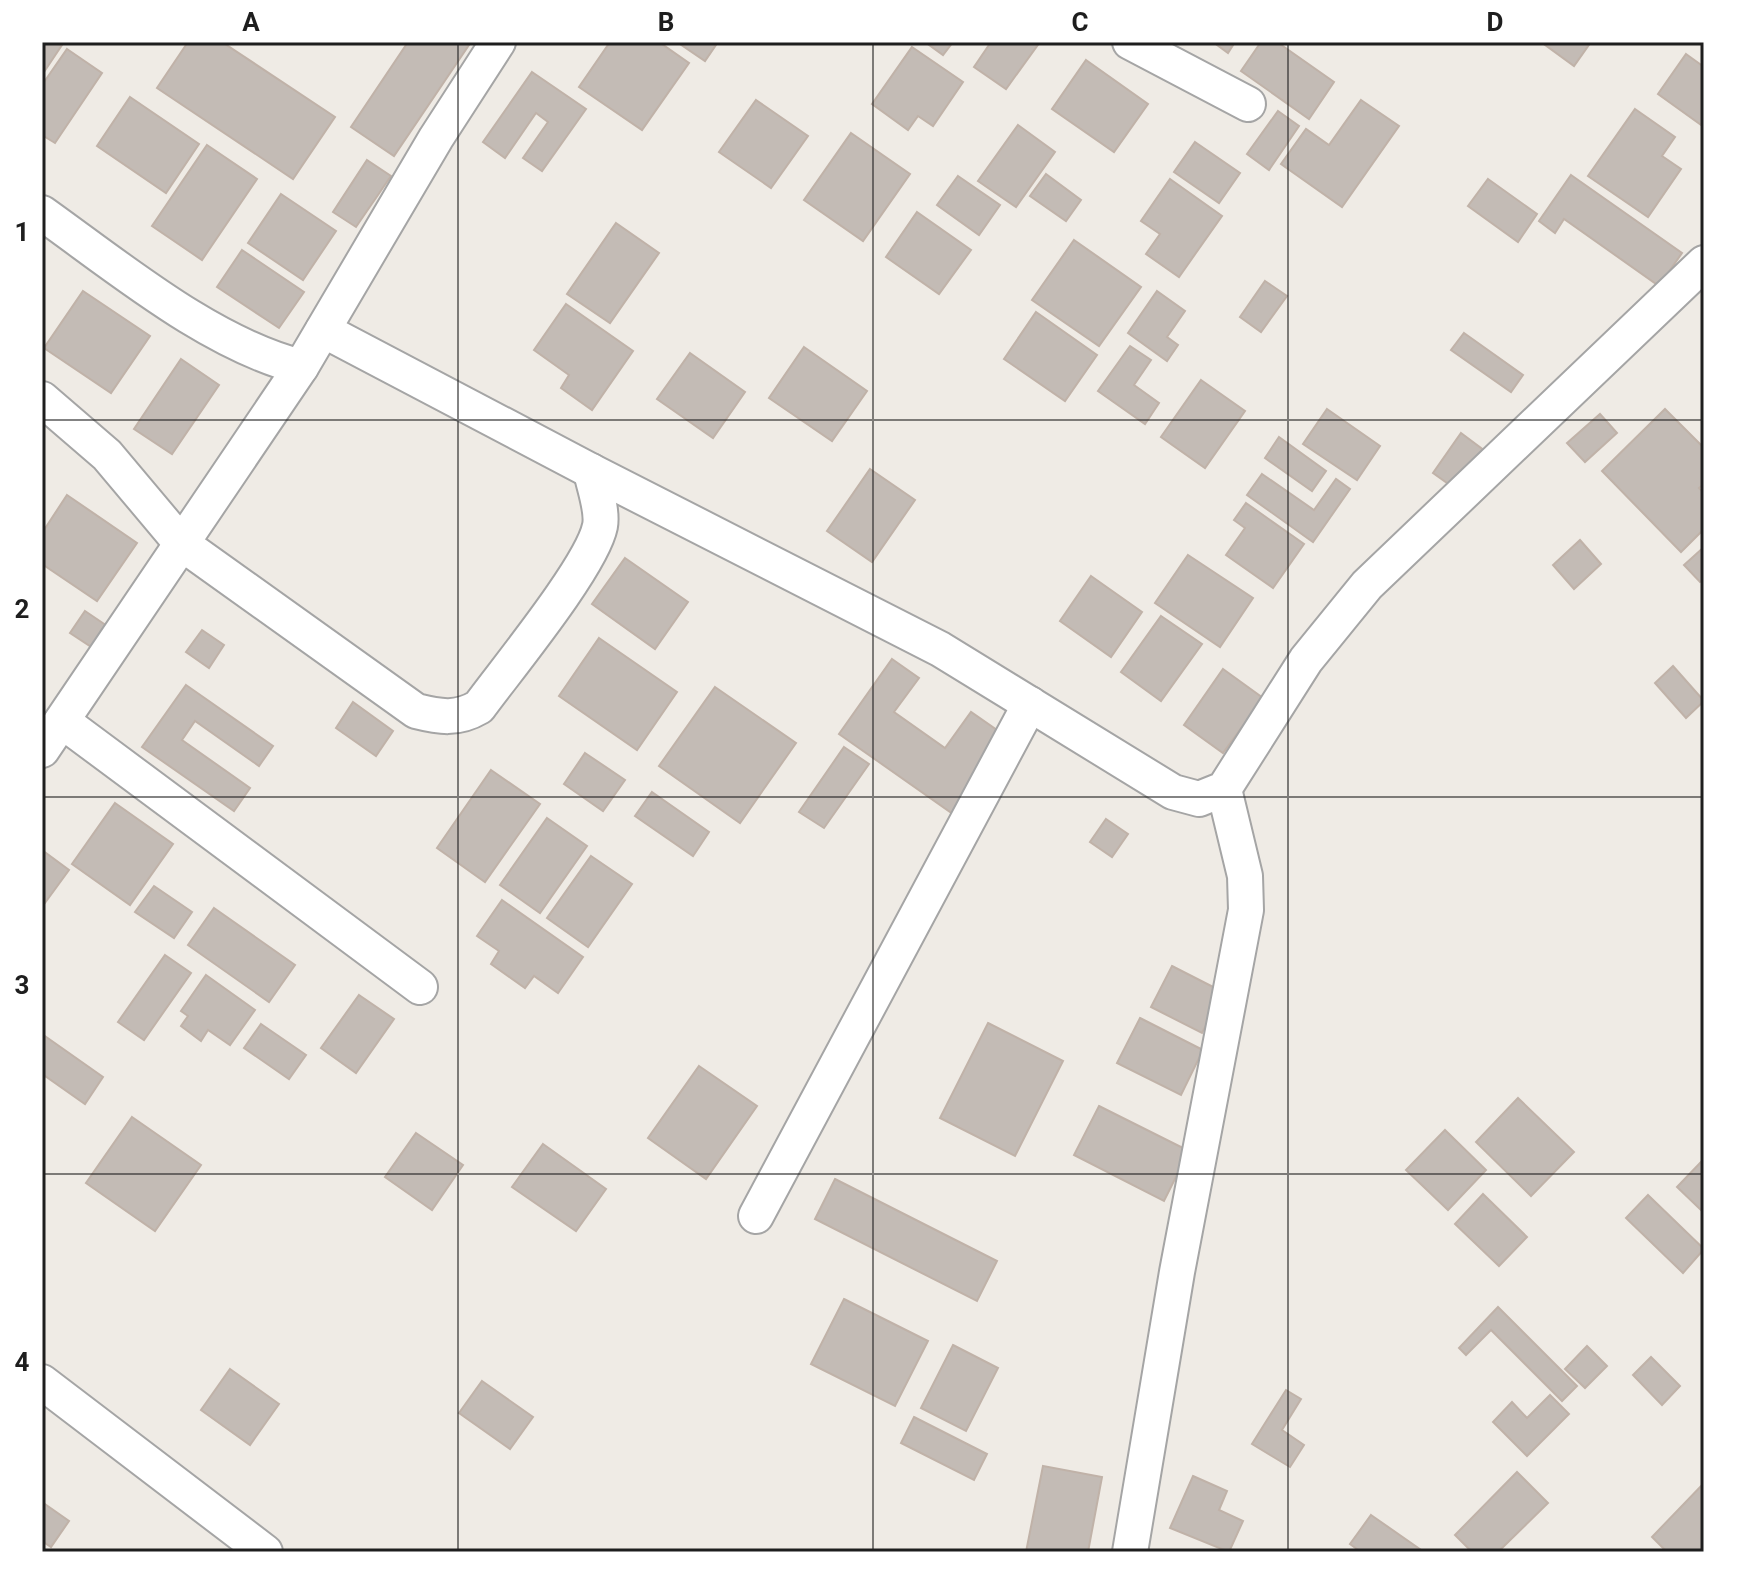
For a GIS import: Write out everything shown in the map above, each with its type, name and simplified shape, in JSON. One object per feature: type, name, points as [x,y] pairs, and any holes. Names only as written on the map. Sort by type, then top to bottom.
[{"type":"street","points":[[42,750],[301,367],[436,138],[498,42]]},
{"type":"street","points":[[1130,42],[1248,104]]},
{"type":"street","points":[[42,213],[189,314],[274,360],[301,367]]},
{"type":"street","points":[[323,330],[940,649],[1173,792],[1199,799],[1224,789],[1306,660],[1367,585],[1704,263]]},
{"type":"street","points":[[42,399],[107,455],[181,543],[416,711],[444,718],[464,716],[479,707],[565,590],[593,545],[600,525],[591,471]]},
{"type":"street","points":[[756,1216],[1030,704]]},
{"type":"street","points":[[62,721],[420,987]]},
{"type":"street","points":[[1130,1552],[1177,1272],[1246,910],[1245,876],[1224,789]]},
{"type":"street","points":[[42,1382],[265,1552]]},
{"type":"building","points":[[42,42],[62,45],[42,75]]},
{"type":"building","points":[[188,42],[222,42],[335,117],[293,179],[157,88]]},
{"type":"building","points":[[408,42],[471,42],[394,156],[351,127]]},
{"type":"building","points":[[610,42],[659,42],[689,63],[642,130],[579,87]]},
{"type":"building","points":[[677,42],[718,42],[705,61]]},
{"type":"building","points":[[925,42],[953,42],[943,55]]},
{"type":"building","points":[[991,42],[1040,42],[1006,89],[974,67]]},
{"type":"building","points":[[1213,42],[1235,42],[1228,53]]},
{"type":"building","points":[[1261,42],[1277,42],[1334,82],[1309,119],[1241,71]]},
{"type":"building","points":[[1541,42],[1591,42],[1574,66]]},
{"type":"building","points":[[912,47],[963,82],[933,126],[918,116],[908,130],[872,104]]},
{"type":"building","points":[[67,49],[102,73],[55,143],[42,135],[42,85]]},
{"type":"building","points":[[1686,54],[1704,67],[1704,127],[1658,94]]},
{"type":"building","points":[[1086,60],[1148,104],[1114,152],[1052,109]]},
{"type":"building","points":[[532,72],[586,109],[542,171],[523,158],[548,122],[536,113],[505,158],[483,142]]},
{"type":"building","points":[[130,97],[199,144],[166,193],[97,146]]},
{"type":"building","points":[[756,100],[808,136],[771,188],[719,152]]},
{"type":"building","points":[[1361,100],[1399,126],[1342,207],[1281,164],[1306,129],[1329,145]]},
{"type":"building","points":[[1635,109],[1675,137],[1662,156],[1681,169],[1648,217],[1588,176]]},
{"type":"building","points":[[1278,111],[1299,126],[1269,170],[1247,154]]},
{"type":"building","points":[[1018,125],[1055,152],[1016,207],[978,181]]},
{"type":"building","points":[[851,133],[910,174],[863,241],[804,200]]},
{"type":"building","points":[[1195,142],[1240,173],[1219,203],[1174,172]]},
{"type":"building","points":[[207,145],[257,179],[202,260],[152,226]]},
{"type":"building","points":[[367,160],[391,176],[356,227],[333,212]]},
{"type":"building","points":[[1046,174],[1081,200],[1066,221],[1030,196]]},
{"type":"building","points":[[1571,175],[1682,253],[1659,286],[1564,219],[1555,233],[1539,221]]},
{"type":"building","points":[[958,176],[1000,205],[979,235],[937,205]]},
{"type":"building","points":[[1170,179],[1222,216],[1179,277],[1146,254],[1160,234],[1141,221]]},
{"type":"building","points":[[1488,179],[1537,214],[1518,242],[1468,206]]},
{"type":"building","points":[[281,194],[336,231],[303,280],[248,243]]},
{"type":"building","points":[[917,212],[971,250],[939,294],[886,257]]},
{"type":"building","points":[[616,223],[659,253],[610,323],[567,294]]},
{"type":"building","points":[[1074,240],[1141,287],[1099,346],[1032,300]]},
{"type":"building","points":[[242,250],[304,292],[279,328],[217,287]]},
{"type":"building","points":[[1265,281],[1287,296],[1261,332],[1240,317]]},
{"type":"building","points":[[83,291],[150,336],[111,393],[44,348]]},
{"type":"building","points":[[1157,291],[1185,311],[1167,337],[1178,345],[1167,361],[1128,333]]},
{"type":"building","points":[[566,304],[633,351],[592,410],[561,388],[569,375],[534,350]]},
{"type":"building","points":[[1036,312],[1097,355],[1065,401],[1004,359]]},
{"type":"building","points":[[1464,333],[1523,375],[1511,392],[1451,350]]},
{"type":"building","points":[[1130,346],[1151,360],[1134,385],[1159,403],[1145,424],[1098,391]]},
{"type":"building","points":[[804,347],[867,391],[832,441],[769,398]]},
{"type":"building","points":[[690,353],[745,392],[713,438],[657,399]]},
{"type":"building","points":[[181,359],[219,385],[172,454],[134,429]]},
{"type":"building","points":[[1201,380],[1245,411],[1205,468],[1161,437]]},
{"type":"building","points":[[1327,409],[1380,446],[1357,480],[1303,444]]},
{"type":"building","points":[[1665,409],[1704,448],[1704,484],[1699,488],[1704,493],[1704,529],[1681,552],[1602,471]]},
{"type":"building","points":[[1600,414],[1617,433],[1585,462],[1567,443]]},
{"type":"building","points":[[1461,433],[1485,451],[1457,490],[1433,473]]},
{"type":"building","points":[[1279,437],[1326,471],[1312,491],[1265,458]]},
{"type":"building","points":[[870,469],[915,500],[872,562],[827,531]]},
{"type":"building","points":[[1262,474],[1314,510],[1336,479],[1350,489],[1313,542],[1247,495]]},
{"type":"building","points":[[67,495],[137,543],[97,601],[42,564],[42,533]]},
{"type":"building","points":[[1246,503],[1304,544],[1273,588],[1226,555],[1245,528],[1234,520]]},
{"type":"building","points":[[1580,540],[1601,564],[1574,589],[1553,565]]},
{"type":"building","points":[[1704,547],[1704,579],[1700,582],[1684,565]]},
{"type":"building","points":[[1188,555],[1253,598],[1220,647],[1155,603]]},
{"type":"building","points":[[625,558],[688,602],[655,649],[592,604]]},
{"type":"building","points":[[1091,576],[1142,612],[1111,657],[1060,621]]},
{"type":"building","points":[[85,611],[113,630],[99,652],[70,633]]},
{"type":"building","points":[[1161,616],[1202,644],[1161,701],[1121,672]]},
{"type":"building","points":[[202,630],[224,645],[209,668],[186,652]]},
{"type":"building","points":[[599,638],[677,692],[637,750],[559,696]]},
{"type":"building","points":[[892,659],[919,678],[894,712],[945,748],[971,712],[1007,737],[953,814],[839,734]]},
{"type":"building","points":[[1673,666],[1704,701],[1686,718],[1655,683]]},
{"type":"building","points":[[1223,669],[1263,698],[1223,753],[1184,725]]},
{"type":"building","points":[[186,685],[273,746],[259,766],[195,721],[182,740],[250,788],[234,811],[142,747]]},
{"type":"building","points":[[715,687],[796,743],[740,823],[659,766]]},
{"type":"building","points":[[353,702],[393,731],[376,756],[336,728]]},
{"type":"building","points":[[844,747],[869,764],[824,828],[799,812]]},
{"type":"building","points":[[585,753],[625,780],[603,811],[564,784]]},
{"type":"building","points":[[491,770],[540,804],[485,882],[437,848]]},
{"type":"building","points":[[652,792],[709,832],[693,856],[635,816]]},
{"type":"building","points":[[115,803],[173,844],[130,905],[72,864]]},
{"type":"building","points":[[547,818],[587,846],[540,913],[500,885]]},
{"type":"building","points":[[1106,819],[1128,834],[1112,857],[1090,842]]},
{"type":"building","points":[[42,850],[69,870],[42,907]]},
{"type":"building","points":[[591,856],[632,884],[588,947],[547,918]]},
{"type":"building","points":[[154,886],[192,912],[174,938],[135,912]]},
{"type":"building","points":[[502,900],[583,957],[558,993],[534,976],[525,988],[491,964],[499,951],[477,936]]},
{"type":"building","points":[[214,908],[295,965],[269,1002],[188,945]]},
{"type":"building","points":[[165,955],[191,973],[144,1040],[118,1022]]},
{"type":"building","points":[[1172,966],[1223,992],[1202,1033],[1151,1007]]},
{"type":"building","points":[[206,975],[255,1010],[230,1045],[208,1030],[201,1041],[181,1026],[188,1016],[181,1011]]},
{"type":"building","points":[[359,995],[394,1019],[356,1073],[321,1048]]},
{"type":"building","points":[[1140,1018],[1203,1050],[1181,1095],[1117,1063]]},
{"type":"building","points":[[988,1023],[1063,1061],[1015,1156],[940,1118]]},
{"type":"building","points":[[261,1024],[306,1055],[289,1079],[244,1048]]},
{"type":"building","points":[[42,1034],[103,1077],[85,1104],[45,1076],[42,1081]]},
{"type":"building","points":[[699,1066],[757,1106],[706,1179],[648,1138]]},
{"type":"building","points":[[1518,1098],[1574,1152],[1531,1196],[1476,1142]]},
{"type":"building","points":[[1099,1106],[1189,1151],[1164,1201],[1074,1155]]},
{"type":"building","points":[[132,1117],[201,1165],[155,1231],[86,1183]]},
{"type":"building","points":[[1445,1130],[1486,1170],[1448,1210],[1406,1170]]},
{"type":"building","points":[[416,1133],[463,1165],[432,1210],[385,1177]]},
{"type":"building","points":[[543,1144],[606,1189],[576,1231],[512,1187]]},
{"type":"building","points":[[1701,1162],[1704,1165],[1704,1213],[1677,1187]]},
{"type":"building","points":[[835,1179],[997,1261],[977,1301],[815,1219]]},
{"type":"building","points":[[1483,1194],[1527,1237],[1499,1266],[1455,1224]]},
{"type":"building","points":[[1648,1195],[1704,1249],[1683,1273],[1626,1218]]},
{"type":"building","points":[[844,1299],[928,1341],[895,1406],[811,1364]]},
{"type":"building","points":[[1498,1307],[1577,1386],[1562,1401],[1491,1330],[1466,1355],[1459,1348]]},
{"type":"building","points":[[953,1345],[998,1368],[966,1431],[921,1408]]},
{"type":"building","points":[[1587,1346],[1607,1366],[1585,1388],[1565,1369]]},
{"type":"building","points":[[1651,1357],[1680,1386],[1662,1405],[1633,1375]]},
{"type":"building","points":[[230,1369],[279,1404],[250,1445],[201,1410]]},
{"type":"building","points":[[482,1381],[533,1417],[510,1449],[459,1413]]},
{"type":"building","points":[[1286,1390],[1301,1399],[1282,1430],[1304,1445],[1290,1467],[1252,1444]]},
{"type":"building","points":[[1550,1395],[1569,1414],[1527,1456],[1493,1422],[1512,1402],[1527,1418]]},
{"type":"building","points":[[914,1417],[987,1454],[974,1480],[901,1443]]},
{"type":"building","points":[[1043,1466],[1102,1477],[1088,1552],[1026,1552]]},
{"type":"building","points":[[1517,1472],[1548,1503],[1498,1552],[1472,1552],[1455,1535]]},
{"type":"building","points":[[1193,1476],[1227,1491],[1219,1510],[1243,1521],[1229,1552],[1170,1528]]},
{"type":"building","points":[[1704,1483],[1704,1552],[1667,1552],[1652,1537]]},
{"type":"building","points":[[42,1502],[69,1521],[51,1547],[42,1541]]},
{"type":"building","points":[[1371,1515],[1424,1552],[1361,1552],[1350,1544]]}]
